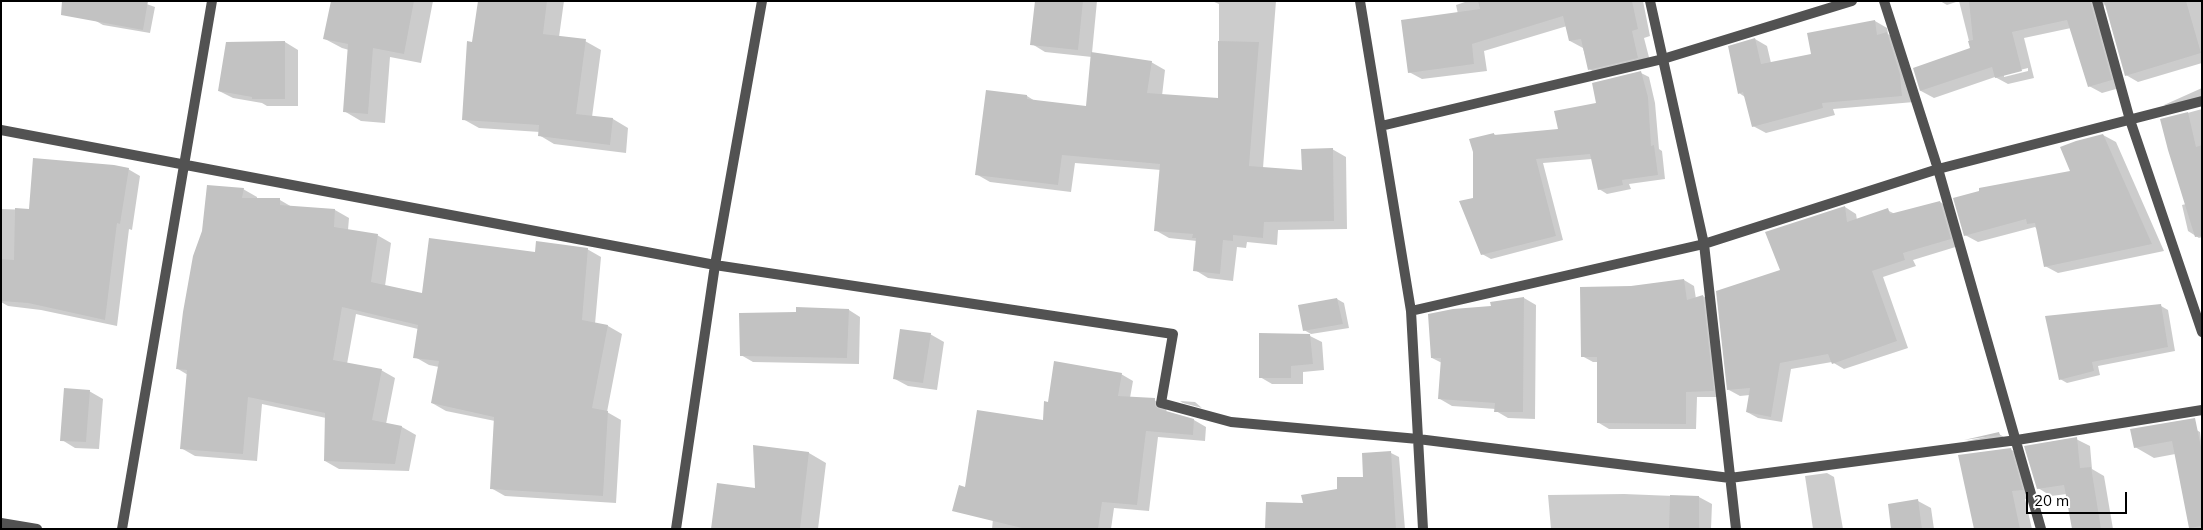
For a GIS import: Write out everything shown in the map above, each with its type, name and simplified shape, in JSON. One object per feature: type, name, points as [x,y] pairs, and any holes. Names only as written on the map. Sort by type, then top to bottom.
[{"type":"street","points":[[122,529],[212,1]]},
{"type":"street","points":[[676,529],[715,265],[762,1]]},
{"type":"street","points":[[1360,1],[1411,312],[1423,529]]},
{"type":"street","points":[[1650,1],[1704,244],[1736,529]]},
{"type":"street","points":[[1381,126],[1663,59],[1852,1]]},
{"type":"street","points":[[1884,1],[1938,169],[2041,529]]},
{"type":"street","points":[[2097,1],[2130,120],[2202,332]]},
{"type":"street","points":[[1411,312],[1704,244],[1938,169],[2202,101]]},
{"type":"street","points":[[1,130],[715,265],[1173,334],[1161,403],[1231,422],[1418,439],[1730,478],[2017,440],[2202,410]]},
{"type":"street","points":[[1,523],[37,529]]},
{"type":"building","points":[[62,1],[148,1],[143,30],[61,15]]},
{"type":"building","points":[[331,1],[414,1],[404,54],[373,48],[368,114],[343,112],[348,44],[323,39]]},
{"type":"building","points":[[478,1],[547,1],[543,34],[586,39],[576,114],[613,118],[610,145],[538,136],[539,125],[462,120],[467,41],[472,42]]},
{"type":"building","points":[[1035,1],[1083,1],[1078,50],[1030,45]]},
{"type":"building","points":[[1478,1],[1632,1],[1638,29],[1632,31],[1638,58],[1588,70],[1581,39],[1569,41],[1563,16],[1472,44],[1474,64],[1408,73],[1401,20],[1480,9]]},
{"type":"building","points":[[1969,1],[2090,1],[2112,80],[2088,87],[2067,20],[2012,32],[2022,71],[1995,78],[1992,67],[1920,91],[1913,68],[1970,48],[1968,41],[1973,40]]},
{"type":"building","points":[[2104,1],[2186,1],[2201,53],[2125,76]]},
{"type":"building","points":[[1875,20],[1877,35],[1887,32],[1904,87],[1900,75],[1902,96],[1822,103],[1823,108],[1752,127],[1743,92],[1738,94],[1728,46],[1755,38],[1761,64],[1811,54],[1807,33]]},
{"type":"building","points":[[285,41],[285,99],[252,99],[252,97],[218,91],[226,42]]},
{"type":"building","points":[[1218,41],[1259,42],[1249,166],[1302,170],[1301,149],[1333,148],[1334,221],[1264,222],[1263,238],[1233,235],[1233,241],[1223,240],[1220,274],[1193,271],[1196,238],[1192,238],[1193,234],[1154,231],[1160,164],[1062,155],[1058,185],[975,175],[986,90],[1027,95],[1027,99],[1086,106],[1091,52],[1152,61],[1147,93],[1218,98]]},
{"type":"building","points":[[1641,71],[1648,97],[1651,146],[1654,145],[1658,175],[1622,180],[1623,185],[1598,190],[1590,154],[1536,159],[1556,236],[1481,255],[1459,201],[1473,198],[1473,152],[1469,139],[1494,133],[1494,135],[1558,129],[1554,111],[1596,103],[1592,83]]},
{"type":"building","points":[[2188,112],[2196,147],[2202,145],[2202,236],[2195,237],[2160,119]]},
{"type":"building","points":[[2103,134],[2152,244],[2044,267],[2035,223],[2027,224],[2026,219],[1964,236],[1953,198],[1979,191],[1979,188],[2070,171],[2060,147]]},
{"type":"building","points":[[33,158],[129,168],[120,224],[117,223],[105,320],[28,303],[1,301],[1,259],[14,260],[15,208],[29,209]]},
{"type":"building","points":[[207,185],[244,188],[242,198],[280,198],[280,205],[335,209],[334,227],[378,234],[371,282],[422,293],[429,238],[535,252],[536,241],[588,248],[582,320],[608,325],[592,408],[608,411],[603,496],[490,489],[494,417],[431,403],[439,361],[413,358],[418,325],[342,307],[333,360],[382,369],[372,420],[402,426],[395,464],[324,461],[325,413],[248,397],[243,454],[180,449],[187,370],[176,369],[183,312],[193,256],[202,231]]},
{"type":"building","points":[[1940,201],[1951,239],[1903,253],[1905,260],[1872,271],[1897,341],[1832,364],[1828,354],[1780,363],[1771,417],[1746,412],[1750,388],[1727,390],[1716,291],[1780,270],[1765,232],[1845,206],[1847,222],[1888,208],[1890,214]]},
{"type":"building","points":[[1684,279],[1687,300],[1703,295],[1714,391],[1686,392],[1686,424],[1597,423],[1597,357],[1581,357],[1580,287],[1631,286]]},
{"type":"building","points":[[1524,297],[1523,412],[1494,412],[1495,403],[1438,399],[1441,358],[1431,358],[1428,314],[1453,309],[1491,306],[1490,302]]},
{"type":"building","points":[[1337,298],[1343,324],[1303,331],[1298,305]]},
{"type":"building","points":[[2161,304],[2168,347],[2092,362],[2094,371],[2059,380],[2045,316]]},
{"type":"building","points":[[796,307],[849,309],[847,358],[740,356],[739,313],[796,312]]},
{"type":"building","points":[[900,329],[931,333],[923,383],[893,379]]},
{"type":"building","points":[[1259,333],[1310,334],[1313,364],[1291,366],[1291,378],[1259,378]]},
{"type":"building","points":[[1054,361],[1122,373],[1118,396],[1155,398],[1155,406],[1159,409],[1194,419],[1193,435],[1146,431],[1137,505],[1102,502],[1098,529],[1026,529],[952,511],[959,485],[965,487],[977,410],[1043,420],[1044,401],[1048,402]]},
{"type":"building","points":[[64,388],[90,390],[86,442],[60,441]]},
{"type":"building","points":[[2195,418],[2202,452],[2202,526],[2189,528],[2172,441],[2134,448],[2130,429]]},
{"type":"building","points":[[1999,432],[2000,435],[1964,440]]},
{"type":"building","points":[[2077,437],[2080,468],[2091,467],[2101,529],[2072,529],[2064,485],[2037,489],[2024,446]]},
{"type":"building","points":[[753,445],[809,452],[800,529],[711,529],[717,483],[755,488]]},
{"type":"building","points":[[2011,448],[2023,490],[2012,491],[2020,529],[1974,529],[1958,455]]},
{"type":"building","points":[[1391,451],[1396,529],[1265,529],[1266,502],[1303,503],[1301,495],[1337,489],[1337,477],[1363,477],[1362,453]]},
{"type":"building","points":[[1670,495],[1699,496],[1699,529],[1669,529]]},
{"type":"building","points":[[1918,499],[1922,529],[1891,529],[1888,504]]}]
